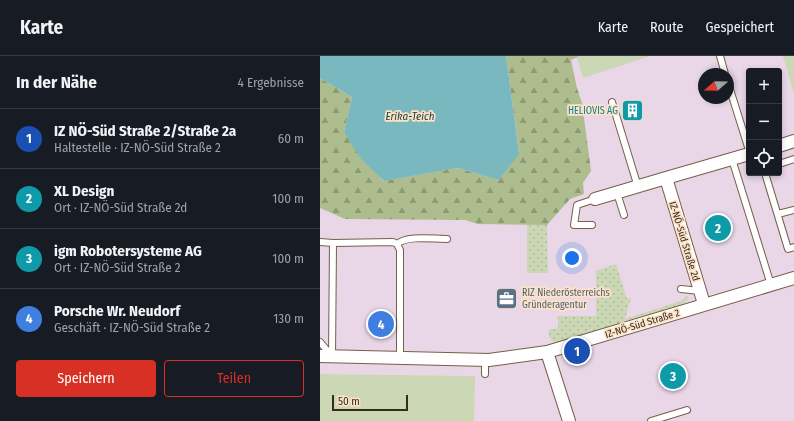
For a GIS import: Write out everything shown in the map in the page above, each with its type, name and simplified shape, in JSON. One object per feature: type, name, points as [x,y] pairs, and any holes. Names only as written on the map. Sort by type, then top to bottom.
[{"type":"street","points":[[782,145],[794,141]]},
{"type":"street","points":[[595,199],[746,155]]},
{"type":"street","name":"IZ-NÖ-Süd Straße 2d","points":[[666,178],[704,304]]},
{"type":"street","name":"IZ-NÖ-Süd Straße 2","points":[[326,356],[485,360],[547,352],[794,278]]},
{"type":"street","points":[[547,352],[569,421]]},
{"type":"lane","points":[[720,56],[723,68]]},
{"type":"lane","points":[[612,102],[638,187]]},
{"type":"lane","points":[[734,102],[746,140]]},
{"type":"lane","points":[[732,159],[771,285]]},
{"type":"lane","points":[[782,163],[794,159]]},
{"type":"lane","points":[[766,176],[788,249],[794,247]]},
{"type":"lane","points":[[617,193],[624,215]]},
{"type":"lane","points":[[592,225],[574,225],[577,205],[595,199]]},
{"type":"lane","points":[[778,214],[794,210]]},
{"type":"lane","points":[[397,244],[408,238],[448,239]]},
{"type":"lane","points":[[320,242],[393,242],[397,244],[400,250],[400,358]]},
{"type":"lane","points":[[326,356],[333,243]]},
{"type":"lane","points":[[681,289],[700,291]]},
{"type":"lane","points":[[320,342],[326,356]]},
{"type":"lane","points":[[485,360],[485,374]]},
{"type":"lane","points":[[650,421],[687,410]]},
{"type":"shaded area","points":[[320,56],[794,56],[794,421],[474,421],[474,376],[320,374]]},
{"type":"green space","points":[[506,56],[580,56],[571,60],[582,103],[591,171],[583,183],[584,194],[570,199],[547,225],[478,224],[465,220],[345,219],[320,208],[320,78],[352,97],[344,132],[383,181],[458,168],[499,180],[519,153]]},
{"type":"green space","points":[[650,56],[583,78],[577,57]]},
{"type":"green space","points":[[783,56],[794,56],[794,94]]},
{"type":"green space","points":[[527,225],[547,225],[548,273],[527,273]]},
{"type":"green space","points":[[616,264],[627,299],[631,298],[625,319],[681,301],[686,296],[689,298],[681,306],[642,318],[624,321],[615,326],[558,342],[552,341],[549,336],[549,329],[558,329],[558,316],[596,316],[596,271]]},
{"type":"green space","points":[[320,374],[475,376],[474,421],[320,421]]},
{"type":"water","name":"Erika-Teich","points":[[320,56],[506,56],[519,154],[499,180],[458,168],[384,181],[361,159],[344,132],[352,97],[320,78]]},
{"type":"place","name":"HELIOVIS AG","points":[[633,110]]},
{"type":"place","name":"XL Design","points":[[718,228]]},
{"type":"place","name":"RIZ Niederösterreichs Gründeragentur","points":[[506,298]]},
{"type":"place","name":"Porsche Wr. Neudorf","points":[[381,324]]},
{"type":"place","name":"IZ NÖ-Süd Straße 2/Straße 2a","points":[[577,351]]},
{"type":"place","name":"igm Robotersysteme AG","points":[[673,376]]}]
